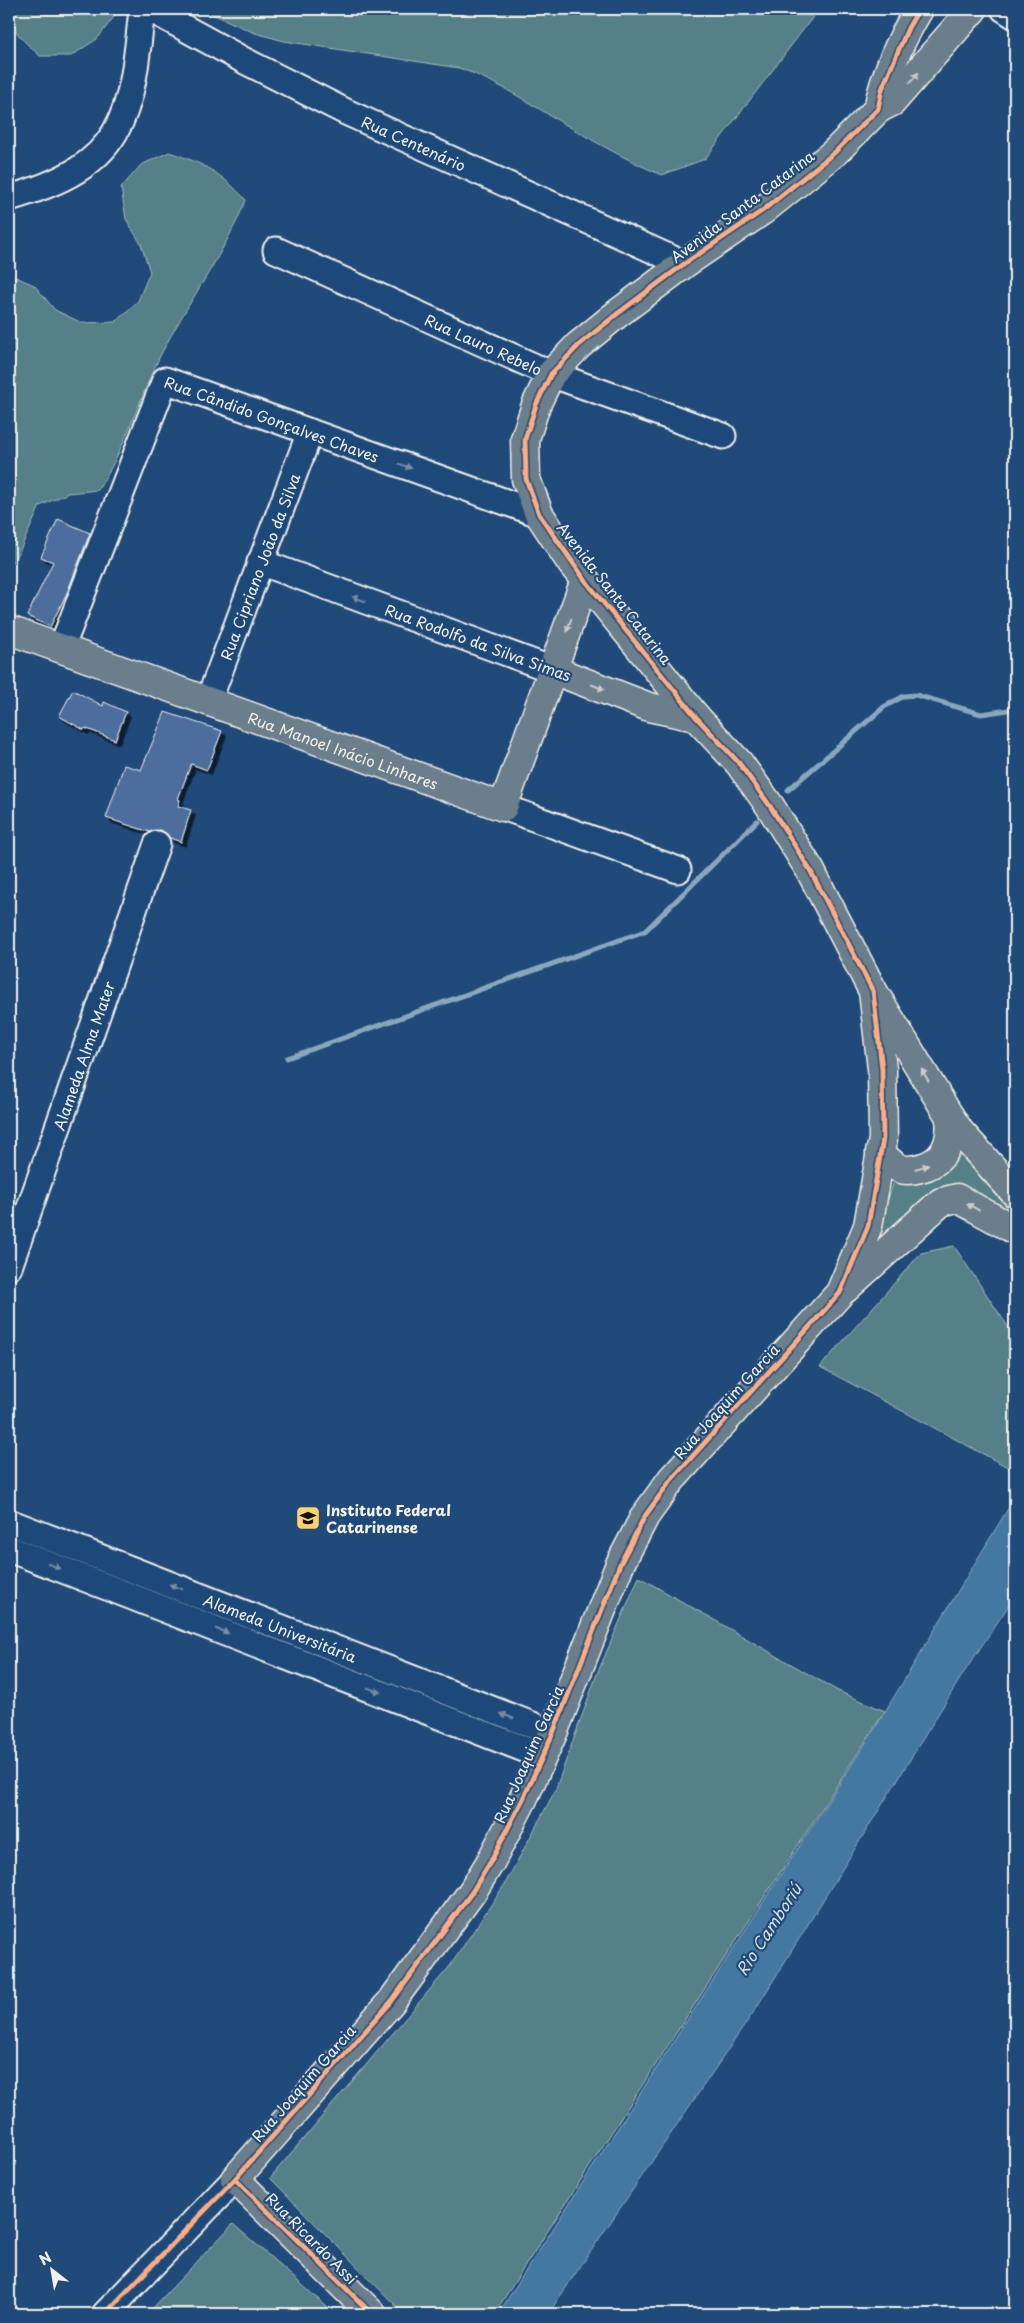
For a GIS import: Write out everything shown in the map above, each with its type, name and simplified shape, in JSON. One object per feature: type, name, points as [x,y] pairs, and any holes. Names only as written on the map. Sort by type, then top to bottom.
[{"type":"main road","points":[[878,110],[882,89],[908,28],[919,9]]},
{"type":"main road","points":[[923,9],[926,16],[936,25],[956,30]]},
{"type":"main road","name":"Avenida Santa Catarina","points":[[973,9],[892,102],[878,110],[834,153],[769,205],[616,314],[579,345],[551,374],[536,405],[525,439],[526,479],[539,514],[585,580],[696,716],[739,763],[770,806],[810,870],[873,991],[950,1117],[960,1132],[1015,1193]]},
{"type":"main road","points":[[502,807],[585,580]]},
{"type":"main road","name":"Rua Manoel Inácio Linhares","points":[[9,630],[502,807]]},
{"type":"main road","name":"Rua Rodolfo da Silva Simas","points":[[553,670],[650,708],[696,716]]},
{"type":"main road","name":"Avenida Santa Catarina","points":[[873,991],[882,1069],[882,1139],[880,1152]]},
{"type":"main road","points":[[880,1152],[898,1168],[910,1170],[924,1168],[943,1155],[952,1133],[950,1117]]},
{"type":"main road","name":"Rua Joaquim Garcia","points":[[235,2178],[391,2002],[446,1929],[491,1861],[547,1745],[620,1564],[645,1516],[684,1466],[840,1293],[868,1226],[880,1152]]},
{"type":"main road","points":[[840,1293],[941,1202],[951,1198],[957,1198],[1015,1230]]},
{"type":"main road","name":"Rua Ricardo Assi","points":[[235,2178],[372,2314]]},
{"type":"street","points":[[9,198],[30,192],[74,173],[107,147],[124,116],[133,86],[142,9]]},
{"type":"street","name":"Rua Centenário","points":[[150,9],[245,61],[346,112],[684,264]]},
{"type":"street","points":[[1004,9],[1015,16]]},
{"type":"street","name":"Rua Lauro Rebelo","points":[[276,250],[551,374],[723,436]]},
{"type":"street","name":"Rua Cândido Gonçalves Chaves","points":[[61,649],[166,380],[539,514]]},
{"type":"street","name":"Rua Cipriano João da Silva","points":[[208,702],[310,432]]},
{"type":"street","name":"Rua Rodolfo da Silva Simas","points":[[260,562],[553,670]]},
{"type":"street","name":"Rua Manoel Inácio Linhares","points":[[502,807],[678,870]]},
{"type":"street","name":"Alameda Alma Mater","points":[[9,1267],[157,844]]},
{"type":"street","name":"Alameda Universitária","points":[[9,1522],[547,1745]]},
{"type":"street","name":"Alameda Universitária","points":[[9,1549],[547,1745]]},
{"type":"street","name":"Rua Joaquim Garcia","points":[[105,2314],[235,2178]]},
{"type":"green space","points":[[9,9],[120,9],[97,39],[71,56],[40,56],[24,41],[15,29]]},
{"type":"green space","points":[[201,9],[819,9],[705,159],[662,175],[606,148],[504,88],[459,68],[284,41],[255,33]]},
{"type":"green space","points":[[169,152],[211,170],[228,182],[246,200],[216,260],[160,356],[124,441],[98,490],[68,493],[40,506],[15,561],[9,563],[9,274],[34,285],[55,310],[82,323],[115,322],[138,301],[150,272],[141,244],[126,219],[121,188],[141,165]]},
{"type":"green space","points":[[960,1150],[1015,1209],[1015,1220],[978,1196],[871,1261],[875,1238],[894,1181],[915,1183],[933,1179],[948,1167]]},
{"type":"green space","points":[[954,1246],[1015,1337],[1015,1471],[820,1367],[921,1253]]},
{"type":"green space","points":[[639,1577],[838,1691],[885,1711],[494,2314],[404,2314],[270,2178],[450,1966],[505,1884],[555,1791],[597,1674]]},
{"type":"green space","points":[[233,2224],[335,2314],[147,2314]]},
{"type":"water","name":"Rio Camboriú","points":[[1015,1497],[1015,1596],[963,1674],[755,2010],[548,2314],[498,2314],[869,1738]]},
{"type":"building","points":[[58,519],[90,533],[67,593],[50,627],[27,616],[53,562],[41,557]]},
{"type":"building","points":[[73,690],[103,706],[104,702],[126,712],[115,740],[85,728],[84,730],[59,716]]},
{"type":"building","points":[[165,712],[222,731],[207,770],[191,764],[178,799],[180,800],[178,806],[191,810],[181,842],[170,838],[161,830],[150,832],[106,818],[124,765],[141,770]]},
{"type":"waterway","points":[[788,790],[884,707],[904,696],[916,695],[981,714],[1015,709]]},
{"type":"waterway","points":[[287,1058],[645,931],[757,821]]},
{"type":"cycle path","points":[[105,2314],[235,2179],[391,2002],[472,1892],[491,1861],[524,1797],[553,1733],[620,1564],[645,1516],[671,1480],[840,1293],[868,1226],[883,1139],[882,1069],[873,991],[810,870],[770,806],[739,763],[696,717],[585,580],[539,514],[526,479],[525,439],[536,405],[551,374],[579,345],[684,264],[762,211],[834,153],[878,109],[882,89],[908,28],[919,9]]},
{"type":"cycle path","points":[[235,2179],[372,2314]]},
{"type":"place","name":"Instituto Federal Catarinense","points":[[308,1518]]}]
